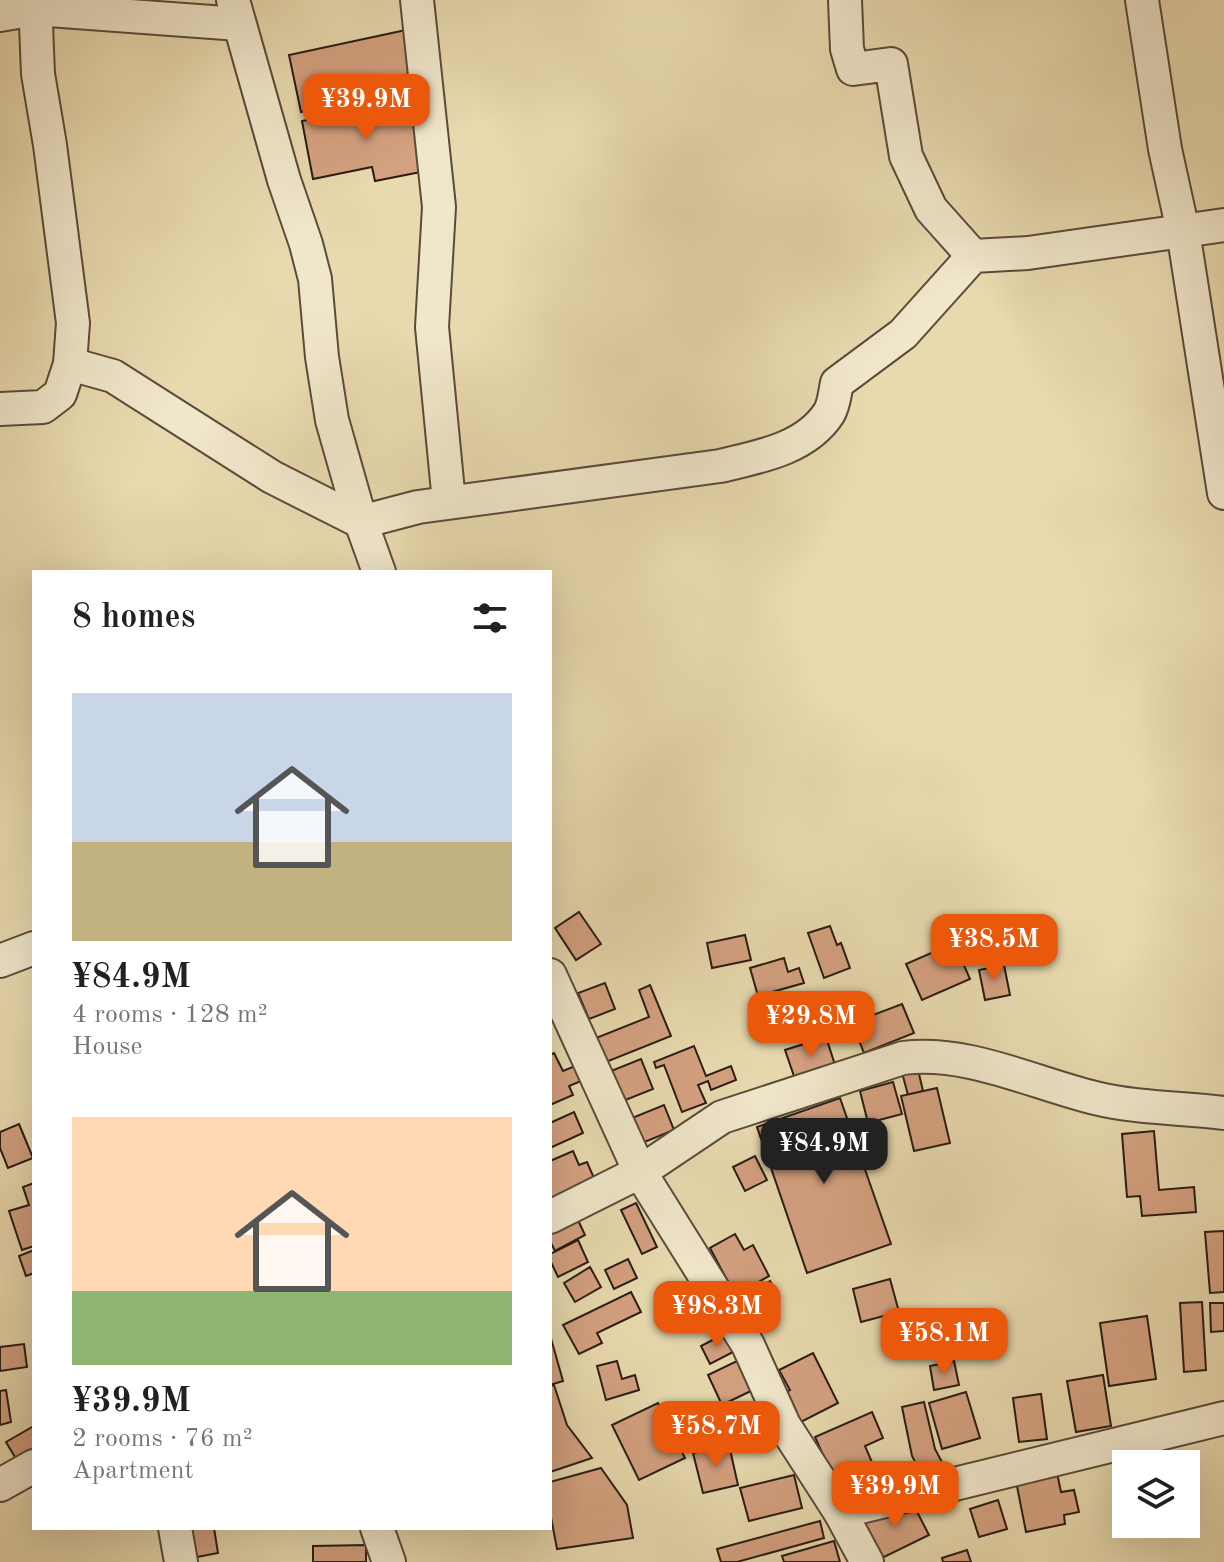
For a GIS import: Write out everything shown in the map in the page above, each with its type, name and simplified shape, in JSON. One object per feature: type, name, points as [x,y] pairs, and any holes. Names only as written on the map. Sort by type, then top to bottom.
[{"type":"street","points":[[417,0],[439,207],[432,327],[449,502]]},
{"type":"street","points":[[845,0],[847,49],[853,69],[891,64],[906,156],[931,209],[973,256]]},
{"type":"street","points":[[1142,0],[1165,149],[1183,231],[1224,493]]},
{"type":"street","points":[[0,409],[43,407],[60,394],[70,364],[73,323],[38,74],[35,4]]},
{"type":"street","points":[[0,15],[35,4],[236,12],[312,268],[332,420],[378,570]]},
{"type":"street","points":[[70,364],[113,376],[272,477],[361,522],[418,507],[720,466],[768,455],[811,434],[830,411],[837,383],[903,334],[973,256],[1028,253],[1224,225]]},
{"type":"street","points":[[0,961],[32,949]]},
{"type":"street","points":[[552,979],[640,1172],[748,1345],[784,1425],[840,1512],[867,1562]]},
{"type":"street","points":[[552,1216],[640,1172],[722,1117],[903,1058],[929,1055],[972,1063],[1099,1099],[1224,1113]]},
{"type":"street","points":[[840,1512],[1224,1418]]},
{"type":"street","points":[[0,1485],[32,1467]]},
{"type":"street","points":[[175,1530],[181,1562]]},
{"type":"street","points":[[378,1530],[389,1562]]},
{"type":"building","points":[[406,30],[418,88],[301,112],[289,55]]},
{"type":"building","points":[[412,99],[426,171],[375,181],[372,167],[313,179],[302,121]]},
{"type":"building","points":[[579,912],[601,944],[576,960],[555,928]]},
{"type":"building","points":[[830,926],[837,945],[841,943],[850,968],[824,978],[808,933]]},
{"type":"building","points":[[745,935],[751,960],[712,968],[707,943]]},
{"type":"building","points":[[954,943],[970,979],[922,1000],[906,964]]},
{"type":"building","points":[[784,958],[788,972],[799,968],[804,983],[758,996],[750,968]]},
{"type":"building","points":[[1004,965],[1010,995],[985,1000],[979,970]]},
{"type":"building","points":[[605,983],[615,1009],[589,1019],[578,993]]},
{"type":"building","points":[[650,985],[671,1036],[601,1064],[591,1040],[649,1017],[639,990]]},
{"type":"building","points":[[902,1004],[914,1033],[864,1053],[852,1023]]},
{"type":"building","points":[[826,1037],[836,1068],[796,1082],[785,1050]]},
{"type":"building","points":[[694,1046],[706,1076],[731,1066],[736,1080],[711,1090],[708,1081],[698,1085],[706,1103],[682,1112],[664,1065],[656,1068],[654,1062]]},
{"type":"building","points":[[552,1054],[563,1071],[575,1066],[581,1081],[569,1086],[573,1095],[552,1104]]},
{"type":"building","points":[[641,1059],[653,1089],[623,1101],[611,1071]]},
{"type":"building","points":[[916,1061],[923,1091],[908,1095],[900,1065]]},
{"type":"building","points":[[893,1082],[902,1114],[868,1123],[860,1091]]},
{"type":"building","points":[[937,1088],[950,1143],[914,1151],[901,1096]]},
{"type":"building","points":[[840,1098],[891,1244],[807,1273],[757,1127]]},
{"type":"building","points":[[664,1105],[674,1130],[642,1143],[632,1118]]},
{"type":"building","points":[[574,1112],[583,1133],[552,1147],[552,1122]]},
{"type":"building","points":[[19,1124],[32,1158],[8,1168],[0,1148],[0,1132]]},
{"type":"building","points":[[1154,1131],[1159,1190],[1194,1187],[1196,1212],[1142,1216],[1140,1196],[1127,1197],[1122,1134]]},
{"type":"building","points":[[573,1151],[579,1165],[587,1162],[594,1178],[552,1205],[552,1160]]},
{"type":"building","points":[[755,1156],[767,1180],[745,1191],[733,1167]]},
{"type":"building","points":[[32,1184],[32,1247],[22,1250],[9,1211],[29,1205],[23,1187]]},
{"type":"building","points":[[636,1203],[657,1247],[642,1254],[621,1210]]},
{"type":"building","points":[[577,1218],[585,1235],[555,1251],[552,1231]]},
{"type":"building","points":[[1224,1231],[1224,1292],[1210,1293],[1205,1232]]},
{"type":"building","points":[[735,1234],[744,1250],[753,1245],[769,1276],[735,1295],[710,1248]]},
{"type":"building","points":[[578,1240],[588,1262],[558,1277],[552,1264],[552,1253]]},
{"type":"building","points":[[32,1251],[32,1274],[26,1276],[19,1256]]},
{"type":"building","points":[[628,1259],[637,1278],[614,1289],[605,1270]]},
{"type":"building","points":[[590,1267],[601,1287],[575,1302],[564,1283]]},
{"type":"building","points":[[890,1279],[899,1312],[861,1322],[853,1289]]},
{"type":"building","points":[[770,1281],[779,1296],[756,1309],[748,1293]]},
{"type":"building","points":[[631,1292],[641,1312],[597,1333],[602,1343],[579,1354],[563,1325]]},
{"type":"building","points":[[1202,1302],[1206,1370],[1184,1372],[1180,1303]]},
{"type":"building","points":[[1210,1303],[1224,1303],[1224,1331],[1211,1332]]},
{"type":"building","points":[[1147,1316],[1156,1379],[1109,1386],[1100,1323]]},
{"type":"building","points":[[724,1334],[733,1352],[710,1364],[701,1346]]},
{"type":"building","points":[[552,1342],[563,1381],[552,1384]]},
{"type":"building","points":[[24,1344],[27,1367],[0,1371],[0,1347]]},
{"type":"building","points":[[813,1353],[838,1403],[797,1424],[782,1394],[790,1390],[779,1370]]},
{"type":"building","points":[[739,1360],[753,1390],[722,1405],[708,1375]]},
{"type":"building","points":[[617,1361],[622,1379],[635,1375],[639,1390],[606,1400],[597,1366]]},
{"type":"building","points":[[954,1361],[959,1385],[934,1390],[930,1366]]},
{"type":"building","points":[[1103,1375],[1111,1426],[1076,1432],[1067,1381]]},
{"type":"building","points":[[552,1386],[567,1425],[592,1458],[552,1471]]},
{"type":"building","points":[[6,1390],[11,1422],[0,1425],[0,1391]]},
{"type":"building","points":[[966,1392],[980,1438],[942,1449],[929,1403]]},
{"type":"building","points":[[1041,1394],[1047,1439],[1019,1442],[1013,1398]]},
{"type":"building","points":[[924,1402],[935,1449],[944,1466],[920,1471],[912,1456],[902,1407]]},
{"type":"building","points":[[658,1403],[685,1458],[639,1480],[612,1425]]},
{"type":"building","points":[[872,1412],[883,1438],[865,1446],[877,1474],[839,1491],[815,1437]]},
{"type":"building","points":[[32,1427],[32,1460],[21,1467],[6,1442]]},
{"type":"building","points":[[729,1445],[738,1485],[703,1493],[693,1453]]},
{"type":"building","points":[[601,1468],[627,1505],[633,1538],[557,1549],[552,1523],[552,1481]]},
{"type":"building","points":[[1056,1468],[1061,1492],[1074,1490],[1079,1512],[1064,1515],[1065,1524],[1026,1532],[1015,1476]]},
{"type":"building","points":[[794,1475],[802,1508],[749,1521],[740,1488]]},
{"type":"building","points":[[910,1498],[929,1535],[880,1559],[862,1522]]},
{"type":"building","points":[[998,1500],[1007,1529],[979,1537],[970,1509]]},
{"type":"building","points":[[820,1521],[824,1538],[737,1562],[721,1562],[717,1549]]},
{"type":"building","points":[[187,1530],[214,1530],[218,1553],[192,1558]]},
{"type":"building","points":[[834,1541],[840,1562],[784,1562],[782,1556]]},
{"type":"building","points":[[366,1545],[366,1562],[313,1562],[313,1546]]},
{"type":"building","points":[[967,1550],[971,1562],[943,1562],[942,1558]]}]
